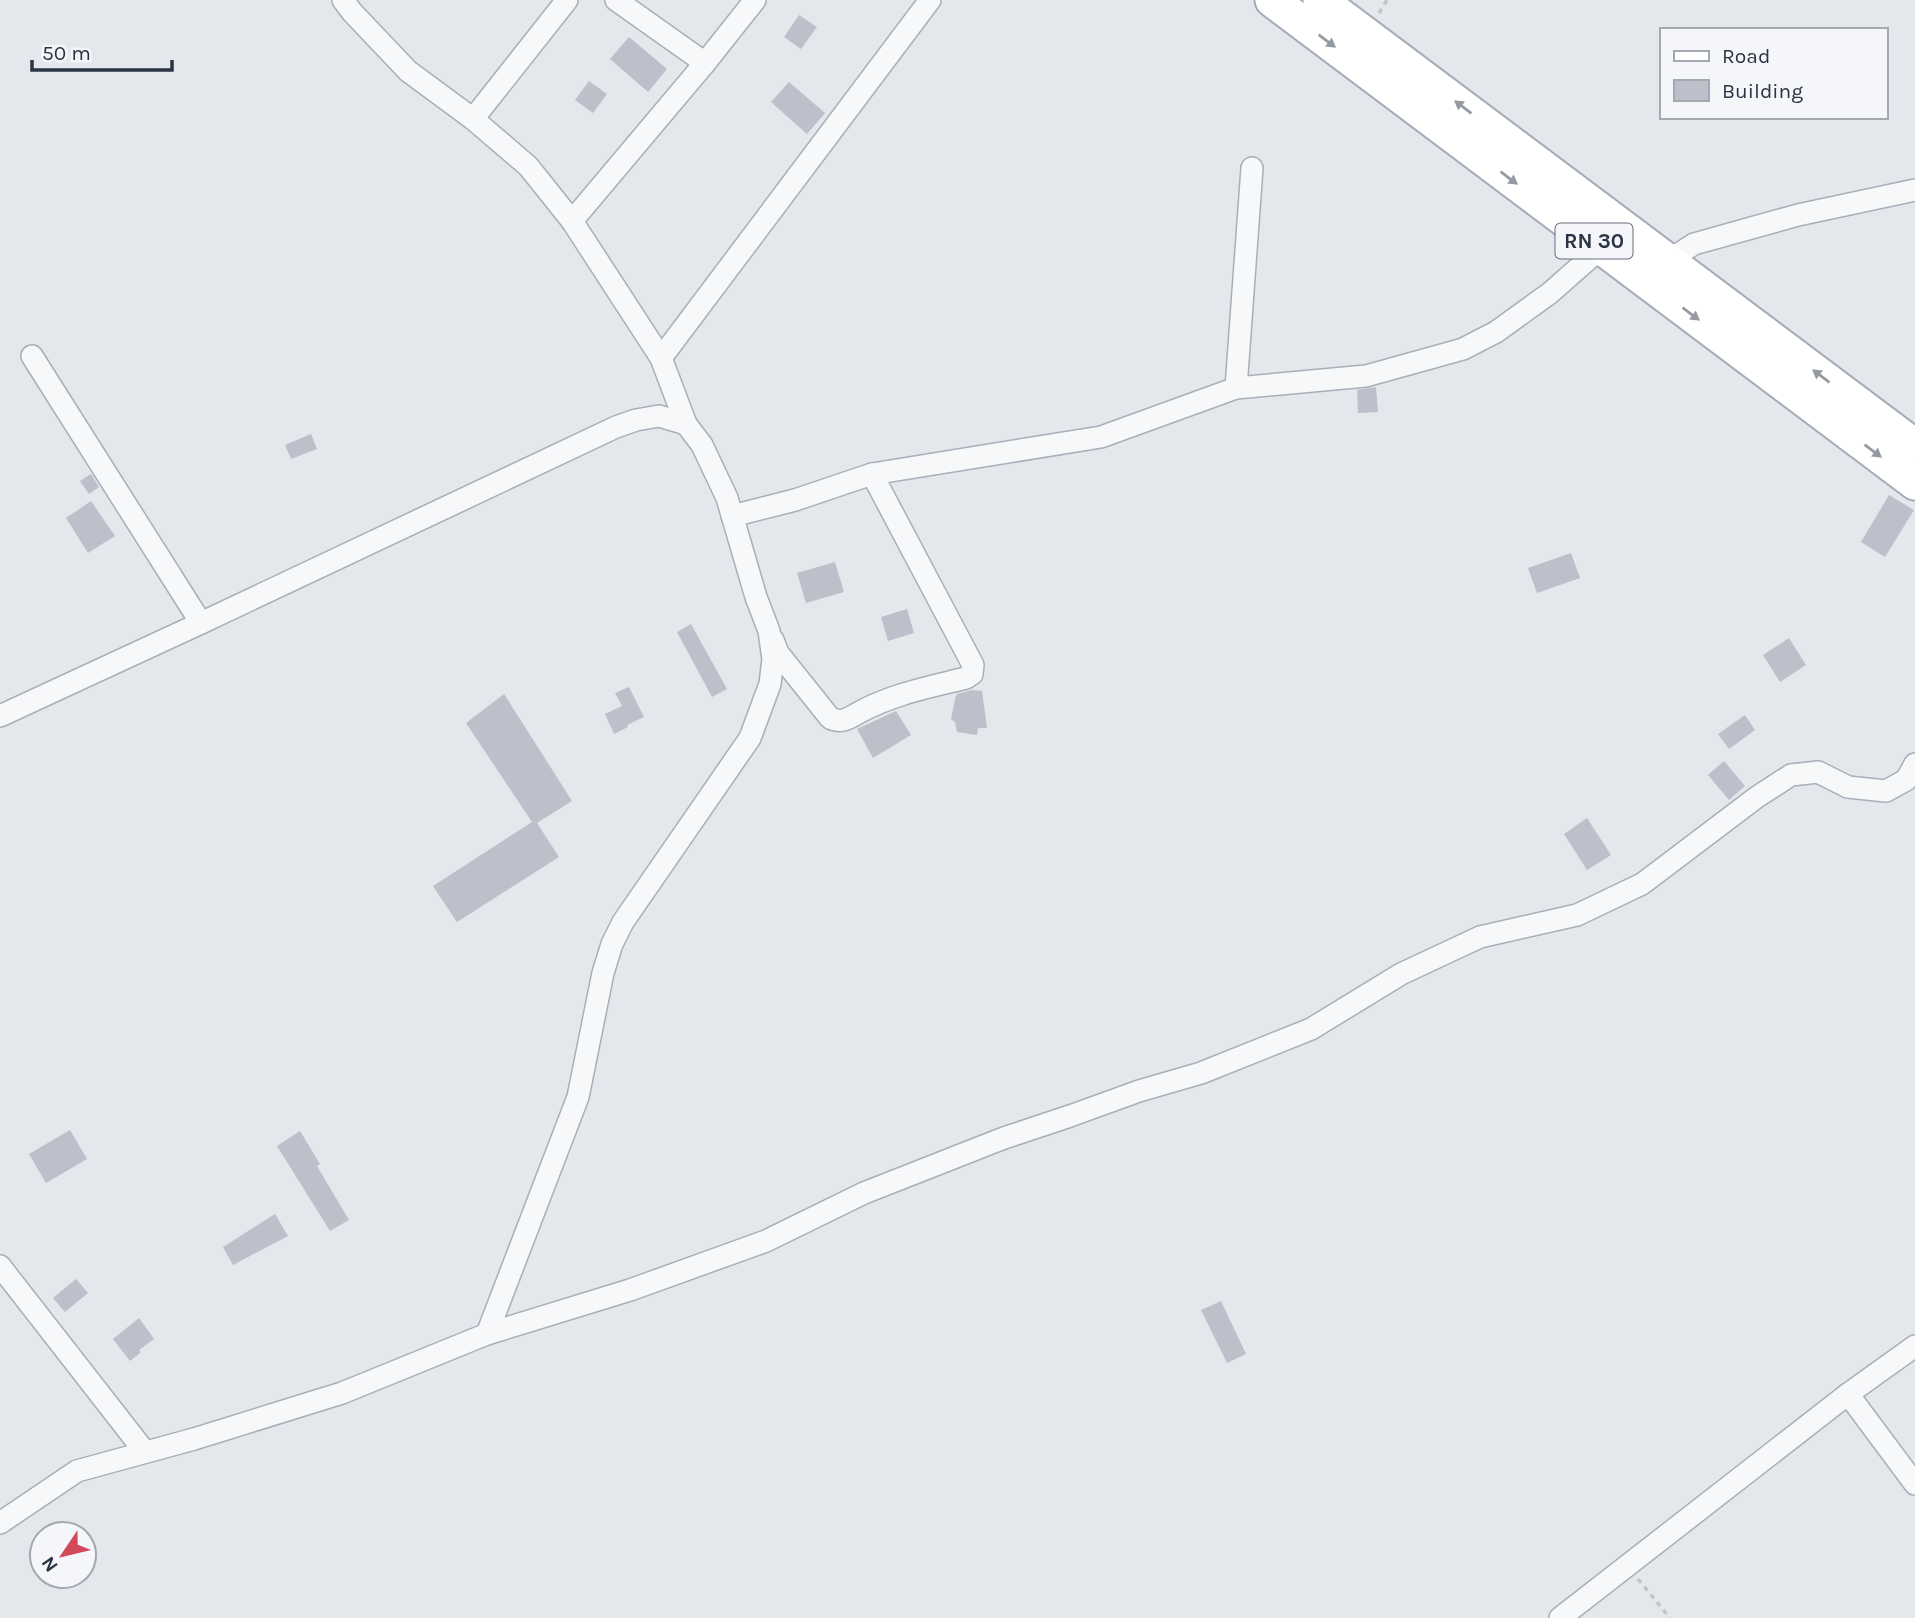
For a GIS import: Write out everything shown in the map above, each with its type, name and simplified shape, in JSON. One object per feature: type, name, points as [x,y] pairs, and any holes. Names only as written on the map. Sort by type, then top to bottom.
[{"type":"main road","name":"RN 30","points":[[1272,0],[1612,237],[1669,260],[1915,446]]},
{"type":"main road","name":"RN 30","points":[[1321,0],[1915,483]]},
{"type":"street","points":[[473,119],[566,0]]},
{"type":"street","points":[[616,0],[705,63]]},
{"type":"street","points":[[572,221],[755,0]]},
{"type":"street","points":[[661,358],[930,0]]},
{"type":"street","points":[[352,4],[408,71],[473,119],[528,166],[572,221],[661,358],[686,424],[702,445],[727,498],[756,597],[778,653],[830,718],[837,722],[903,694],[966,678],[972,674],[973,665],[872,474]]},
{"type":"street","points":[[1236,388],[1252,168]]},
{"type":"street","points":[[1669,260],[1694,244],[1798,215],[1915,190]]},
{"type":"street","points":[[733,516],[795,500],[872,474],[1101,437],[1236,388],[1366,376],[1463,349],[1496,332],[1550,293],[1612,237]]},
{"type":"street","points":[[32,356],[201,623]]},
{"type":"street","points":[[0,716],[616,427],[659,416],[686,424]]},
{"type":"street","points":[[487,1334],[578,1097],[612,944],[623,922],[750,738],[770,684],[773,659],[769,631]]},
{"type":"street","points":[[0,1523],[78,1471],[194,1439],[342,1393],[487,1334],[630,1290],[765,1241],[864,1193],[1004,1138],[1139,1091],[1201,1073],[1311,1028],[1401,974],[1480,937],[1577,915],[1642,884],[1756,797],[1791,775],[1818,772],[1848,787],[1886,791],[1906,780],[1915,764]]},
{"type":"street","points":[[0,1266],[145,1452]]},
{"type":"street","points":[[1560,1618],[1848,1394],[1915,1346]]},
{"type":"street","points":[[1848,1394],[1915,1484]]},
{"type":"path","points":[[1627,1565],[1670,1618]]},
{"type":"building","points":[[799,15],[817,27],[801,49],[784,37]]},
{"type":"building","points":[[629,37],[667,69],[648,92],[610,59]]},
{"type":"building","points":[[589,81],[607,94],[593,113],[575,100]]},
{"type":"building","points":[[789,82],[825,113],[807,134],[771,102]]},
{"type":"building","points":[[1376,387],[1378,412],[1358,413],[1357,390]]},
{"type":"building","points":[[311,434],[317,449],[291,459],[285,445]]},
{"type":"building","points":[[91,474],[99,487],[89,494],[80,481]]},
{"type":"building","points":[[1889,495],[1914,510],[1885,557],[1861,542]]},
{"type":"building","points":[[91,501],[115,536],[88,553],[66,518]]},
{"type":"building","points":[[1571,553],[1580,578],[1537,593],[1528,568]]},
{"type":"building","points":[[835,562],[844,592],[806,603],[797,573]]},
{"type":"building","points":[[907,609],[914,633],[888,641],[881,617]]},
{"type":"building","points":[[691,624],[727,689],[712,697],[677,632]]},
{"type":"building","points":[[1789,638],[1806,665],[1780,682],[1763,655]]},
{"type":"building","points":[[629,687],[644,717],[614,734],[605,714],[622,706],[615,693]]},
{"type":"building","points":[[972,690],[982,691],[987,728],[978,728],[977,735],[957,732],[955,722],[951,719],[957,694]]},
{"type":"building","points":[[504,694],[572,801],[537,823],[559,857],[457,922],[433,886],[532,822],[466,723]]},
{"type":"building","points":[[896,711],[911,735],[873,758],[857,729]]},
{"type":"building","points":[[1745,715],[1755,730],[1729,749],[1718,734]]},
{"type":"building","points":[[1724,761],[1745,786],[1729,800],[1708,775]]},
{"type":"building","points":[[1587,818],[1611,855],[1587,870],[1564,834]]},
{"type":"building","points":[[70,1130],[87,1159],[46,1183],[29,1154]]},
{"type":"building","points":[[300,1131],[349,1220],[330,1231],[277,1146]]},
{"type":"building","points":[[275,1214],[288,1236],[233,1265],[223,1247]]},
{"type":"building","points":[[76,1279],[88,1293],[65,1312],[53,1298]]},
{"type":"building","points":[[1221,1301],[1246,1354],[1227,1363],[1201,1310]]},
{"type":"building","points":[[139,1318],[154,1339],[130,1361],[113,1339]]}]
